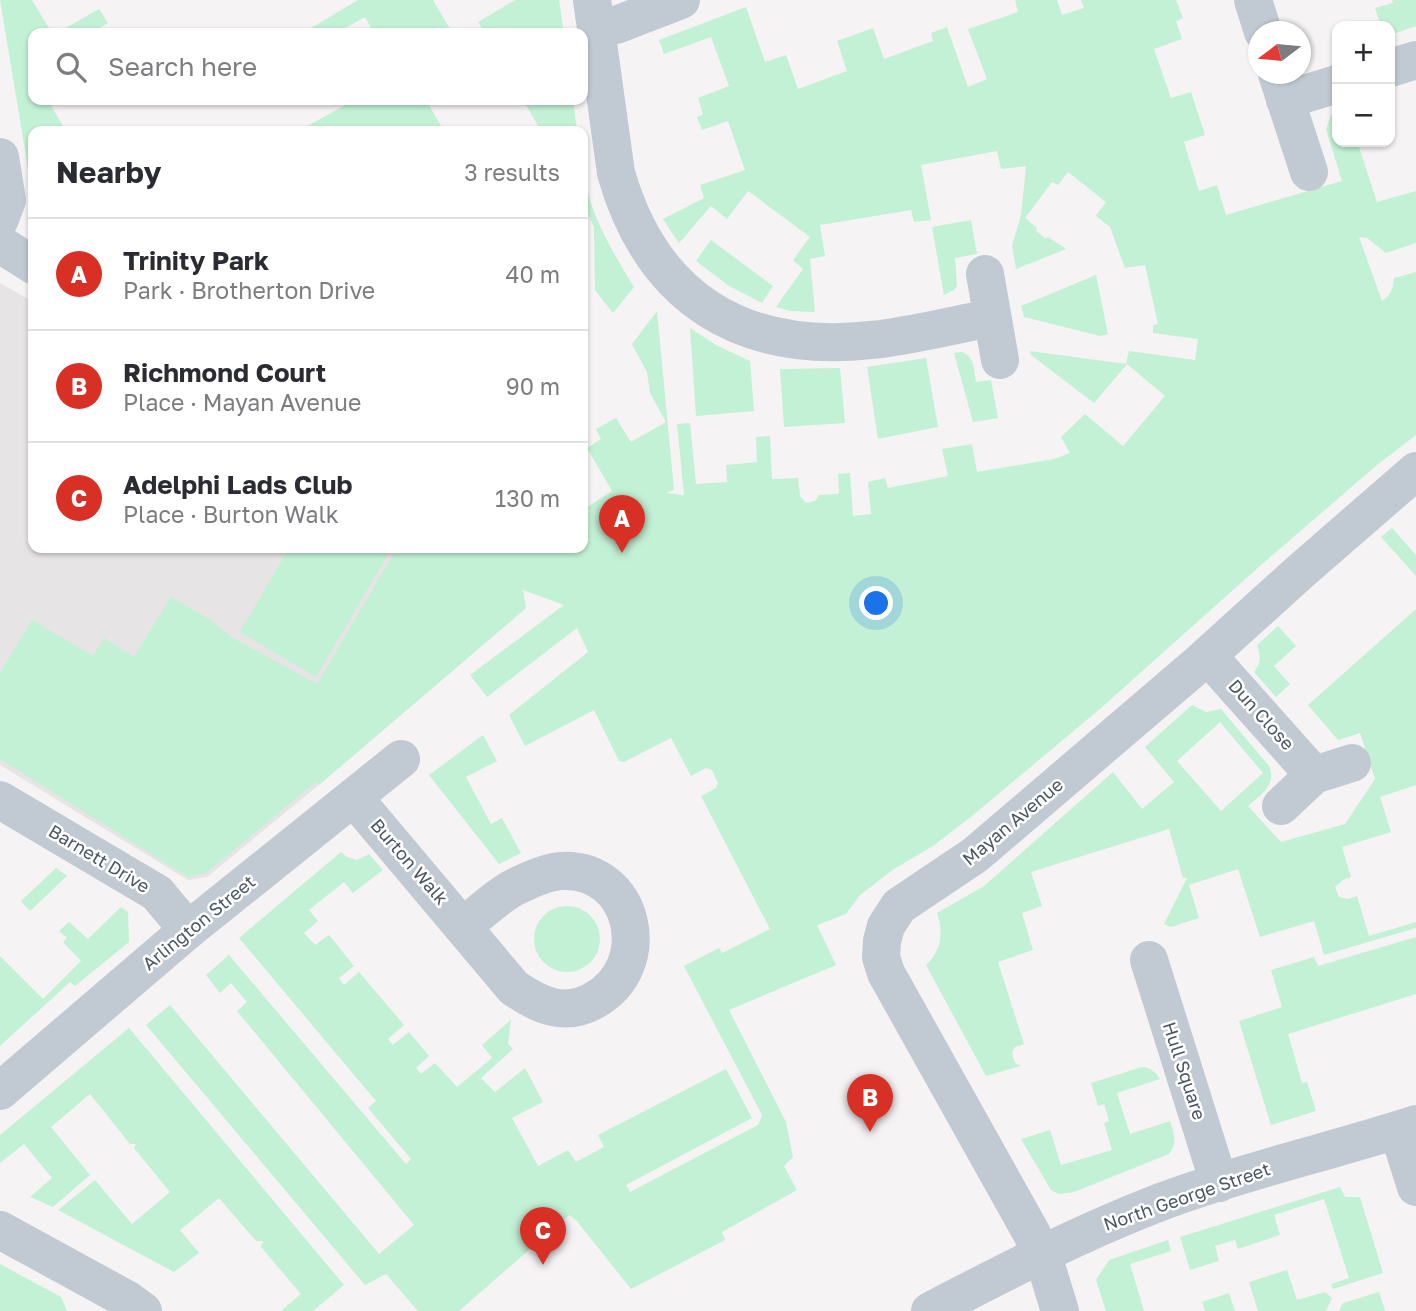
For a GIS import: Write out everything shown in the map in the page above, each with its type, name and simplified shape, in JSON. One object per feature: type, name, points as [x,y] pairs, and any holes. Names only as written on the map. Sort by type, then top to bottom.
[{"type":"street","points":[[594,14],[615,25],[681,0]]},
{"type":"street","points":[[1253,0],[1260,21]]},
{"type":"street","points":[[594,14],[616,173],[631,218],[669,276],[689,296],[708,310],[744,329],[778,338],[810,342],[872,340],[992,318]]},
{"type":"street","points":[[1395,66],[1416,60]]},
{"type":"street","points":[[1309,173],[1281,87],[1332,84]]},
{"type":"street","points":[[0,157],[7,200],[0,219]]},
{"type":"street","points":[[0,244],[28,262]]},
{"type":"street","points":[[985,274],[1000,360]]},
{"type":"street","name":"Mayan Avenue","points":[[1060,1311],[1040,1254],[1019,1211],[886,973],[881,957],[886,926],[899,906],[975,855],[1208,656],[1310,562],[1416,471]]},
{"type":"street","name":"Dun Close","points":[[1208,656],[1314,775]]},
{"type":"street","name":"Arlington Street","points":[[0,1091],[188,930],[401,759]]},
{"type":"street","points":[[1281,806],[1314,775],[1352,763]]},
{"type":"street","name":"Burton Walk","points":[[354,798],[464,926]]},
{"type":"street","name":"Barnett Drive","points":[[0,800],[157,893],[188,930]]},
{"type":"street","name":"Hull Square","points":[[1149,960],[1219,1183]]},
{"type":"street","points":[[1407,1127],[1416,1187]]},
{"type":"street","name":"North George Street","points":[[930,1311],[1040,1254],[1114,1221],[1219,1183],[1407,1127]]},
{"type":"street","points":[[0,1230],[128,1300],[143,1311]]},
{"type":"shaded area","points":[[0,283],[28,299],[28,553],[456,553],[526,608],[207,877],[188,880],[0,765]]},
{"type":"green space","points":[[0,0],[32,0],[49,28],[28,28],[28,105],[51,105],[63,126],[28,126],[28,168]]},
{"type":"green space","points":[[358,0],[433,0],[449,28],[371,28],[365,17],[345,28],[311,28]]},
{"type":"green space","points":[[515,0],[559,0],[563,28],[482,28],[478,22]]},
{"type":"green space","points":[[1015,0],[1057,0],[1062,15],[1084,8],[1081,0],[1176,0],[1183,18],[1176,21],[1182,39],[1154,49],[1171,98],[1191,92],[1205,135],[1184,142],[1199,191],[1217,185],[1226,215],[1342,181],[1326,129],[1332,115],[1332,147],[1359,147],[1377,202],[1416,191],[1416,243],[1386,253],[1367,238],[1359,237],[1382,301],[1391,291],[1394,278],[1416,272],[1416,435],[1377,465],[1101,708],[972,816],[860,895],[846,914],[817,925],[836,965],[729,1010],[786,1122],[793,1157],[784,1166],[797,1190],[722,1232],[725,1240],[631,1289],[576,1220],[569,1215],[459,1311],[418,1311],[386,1274],[365,1285],[146,1025],[170,1005],[379,1254],[414,1225],[237,1011],[247,1002],[231,983],[220,993],[206,975],[229,955],[406,1164],[411,1159],[368,1108],[376,1101],[239,938],[341,852],[357,860],[369,854],[383,870],[353,893],[344,882],[309,910],[318,921],[304,933],[315,945],[329,935],[354,966],[339,978],[344,985],[359,972],[404,1025],[388,1039],[393,1045],[409,1032],[429,1056],[416,1068],[421,1074],[435,1063],[457,1087],[492,1058],[482,1045],[511,1020],[508,1044],[513,1049],[481,1078],[495,1092],[525,1068],[543,1102],[512,1118],[538,1166],[568,1150],[576,1162],[604,1147],[598,1135],[726,1069],[752,1118],[626,1185],[630,1192],[758,1125],[762,1115],[684,966],[719,948],[722,953],[770,929],[701,796],[716,788],[718,783],[712,770],[706,768],[691,776],[671,738],[624,762],[619,761],[594,710],[525,746],[509,715],[588,652],[577,628],[487,697],[470,675],[564,605],[523,590],[526,608],[320,784],[316,782],[206,873],[188,877],[0,759],[0,673],[32,620],[93,656],[104,638],[134,657],[171,597],[212,621],[231,637],[317,684],[394,553],[588,553],[588,507],[612,491],[588,450],[601,439],[596,429],[616,418],[631,442],[666,422],[650,393],[647,372],[632,344],[657,311],[674,490],[666,493],[684,495],[677,424],[690,423],[696,484],[727,482],[726,465],[757,462],[756,437],[770,436],[772,479],[798,478],[800,496],[806,503],[815,501],[819,495],[839,494],[838,474],[850,473],[853,516],[871,514],[868,482],[885,478],[888,488],[948,476],[942,449],[972,444],[977,472],[1054,459],[1070,453],[1061,437],[1085,414],[1123,446],[1165,396],[1127,364],[1094,403],[1031,355],[1030,351],[1126,364],[1129,351],[1195,360],[1198,339],[1153,333],[1153,325],[1158,324],[1145,265],[1125,268],[1110,227],[1096,216],[1106,202],[1068,172],[1058,185],[1052,182],[1025,218],[1046,239],[1048,237],[1066,249],[1016,269],[1012,246],[1021,215],[1026,166],[1001,169],[997,151],[921,165],[931,220],[914,222],[911,210],[820,225],[825,256],[810,259],[815,312],[790,311],[776,307],[803,269],[793,260],[810,237],[748,191],[727,219],[711,206],[679,243],[663,219],[704,198],[700,185],[745,170],[728,121],[702,130],[697,117],[703,114],[698,98],[729,86],[711,37],[664,54],[659,40],[746,7],[765,62],[786,55],[798,89],[847,71],[837,41],[873,28],[884,59],[933,41],[931,33],[947,27],[968,87],[987,79],[968,29],[1018,12]]},
{"type":"green space","points":[[1392,0],[1416,0],[1416,26],[1395,33],[1395,21],[1379,21],[1375,8],[1393,3]]},
{"type":"green space","points":[[99,9],[108,23],[100,28],[66,28]]},
{"type":"green space","points":[[345,105],[429,105],[441,126],[308,126]]},
{"type":"green space","points":[[526,105],[574,105],[576,126],[538,126]]},
{"type":"green space","points":[[588,193],[609,245],[634,287],[613,313],[595,290],[594,227],[588,214]]},
{"type":"green space","points":[[971,220],[977,254],[955,258],[957,286],[944,295],[932,227]]},
{"type":"green space","points":[[711,240],[773,286],[762,303],[729,286],[696,261]]},
{"type":"green space","points":[[1096,275],[1108,334],[1100,336],[1024,317],[1021,306]]},
{"type":"green space","points":[[690,328],[716,345],[750,361],[754,411],[696,416]]},
{"type":"green space","points":[[962,352],[972,361],[976,382],[991,380],[998,418],[973,422],[954,353]]},
{"type":"green space","points":[[926,358],[938,427],[878,439],[867,367]]},
{"type":"green space","points":[[840,368],[845,423],[784,427],[780,369]]},
{"type":"green space","points":[[1392,528],[1416,555],[1416,576],[1381,537]]},
{"type":"green space","points":[[286,553],[389,553],[316,677],[240,632]]},
{"type":"green space","points":[[1416,609],[1416,785],[1380,797],[1391,832],[1342,847],[1351,877],[1335,887],[1339,897],[1348,899],[1357,896],[1369,936],[1416,922],[1416,928],[1324,955],[1314,921],[1260,937],[1238,869],[1189,885],[1199,918],[1171,927],[1164,924],[1187,878],[1183,878],[1169,829],[1031,872],[1042,906],[1022,913],[1033,950],[998,962],[1024,1044],[1015,1047],[1012,1053],[1015,1063],[1021,1066],[986,1076],[926,965],[935,954],[940,941],[937,913],[984,886],[1113,772],[1142,809],[1174,782],[1145,747],[1192,705],[1206,712],[1221,709],[1269,766],[1269,784],[1248,806],[1281,842],[1345,824],[1375,779],[1360,733],[1338,740],[1308,705]],"holes":[[[1220,722],[1263,773],[1221,811],[1177,761]]]},
{"type":"green space","points":[[1278,626],[1296,646],[1274,666],[1290,684],[1276,697],[1254,672],[1260,659],[1257,645]]},
{"type":"green space","points":[[483,735],[497,761],[466,777],[491,824],[502,818],[521,853],[499,864],[429,775]]},
{"type":"green space","points":[[56,868],[67,876],[30,911],[21,901]]},
{"type":"green space","points":[[560,906],[574,906],[586,911],[595,920],[600,939],[598,952],[591,963],[574,972],[560,972],[548,967],[539,958],[534,946],[534,932],[539,920],[548,911]]},
{"type":"green space","points":[[121,907],[128,912],[129,942],[75,986],[70,982],[0,1046],[0,956],[43,999],[81,961],[63,942],[67,938],[59,931],[69,922],[88,939]]},
{"type":"green space","points":[[1416,937],[1416,994],[1288,1034],[1302,1083],[1307,1082],[1316,1111],[1271,1125],[1239,1021],[1282,1007],[1271,970],[1314,957],[1318,966]]},
{"type":"green space","points":[[129,1028],[344,1285],[313,1311],[281,1311],[301,1294],[261,1247],[263,1241],[256,1241],[219,1198],[180,1230],[199,1253],[174,1272],[58,1210],[95,1180],[132,1224],[170,1192],[134,1148],[136,1144],[130,1144],[90,1094],[51,1127],[90,1175],[53,1207],[30,1197],[52,1178],[24,1144],[0,1163],[0,1135]]},
{"type":"green space","points":[[1142,1067],[1152,1070],[1160,1079],[1117,1093],[1130,1134],[1170,1121],[1174,1134],[1172,1150],[1169,1154],[1074,1192],[1059,1194],[1051,1190],[1021,1139],[1050,1130],[1061,1165],[1112,1150],[1104,1123],[1109,1121],[1104,1104],[1098,1106],[1091,1083]]},
{"type":"green space","points":[[1340,1187],[1345,1197],[1360,1197],[1383,1273],[1333,1289],[1331,1284],[1349,1278],[1324,1199],[1274,1215],[1280,1235],[1238,1249],[1235,1240],[1215,1246],[1219,1261],[1190,1270],[1180,1237]]},
{"type":"green space","points":[[1168,1240],[1171,1251],[1130,1264],[1144,1311],[1106,1311],[1096,1280],[1109,1260]]},
{"type":"green space","points":[[0,1264],[61,1297],[67,1311],[0,1311]]},
{"type":"green space","points":[[1287,1270],[1297,1300],[1325,1292],[1332,1298],[1326,1311],[1258,1311],[1249,1282]]},
{"type":"green space","points":[[1379,1292],[1385,1311],[1339,1311],[1343,1303]]},
{"type":"green space","points":[[1229,1293],[1235,1311],[1205,1311],[1202,1302]]},
{"type":"place","name":"Trinity Park","points":[[622,553]]},
{"type":"place","name":"Richmond Court","points":[[870,1132]]},
{"type":"place","name":"Adelphi Lads Club","points":[[543,1265]]}]
